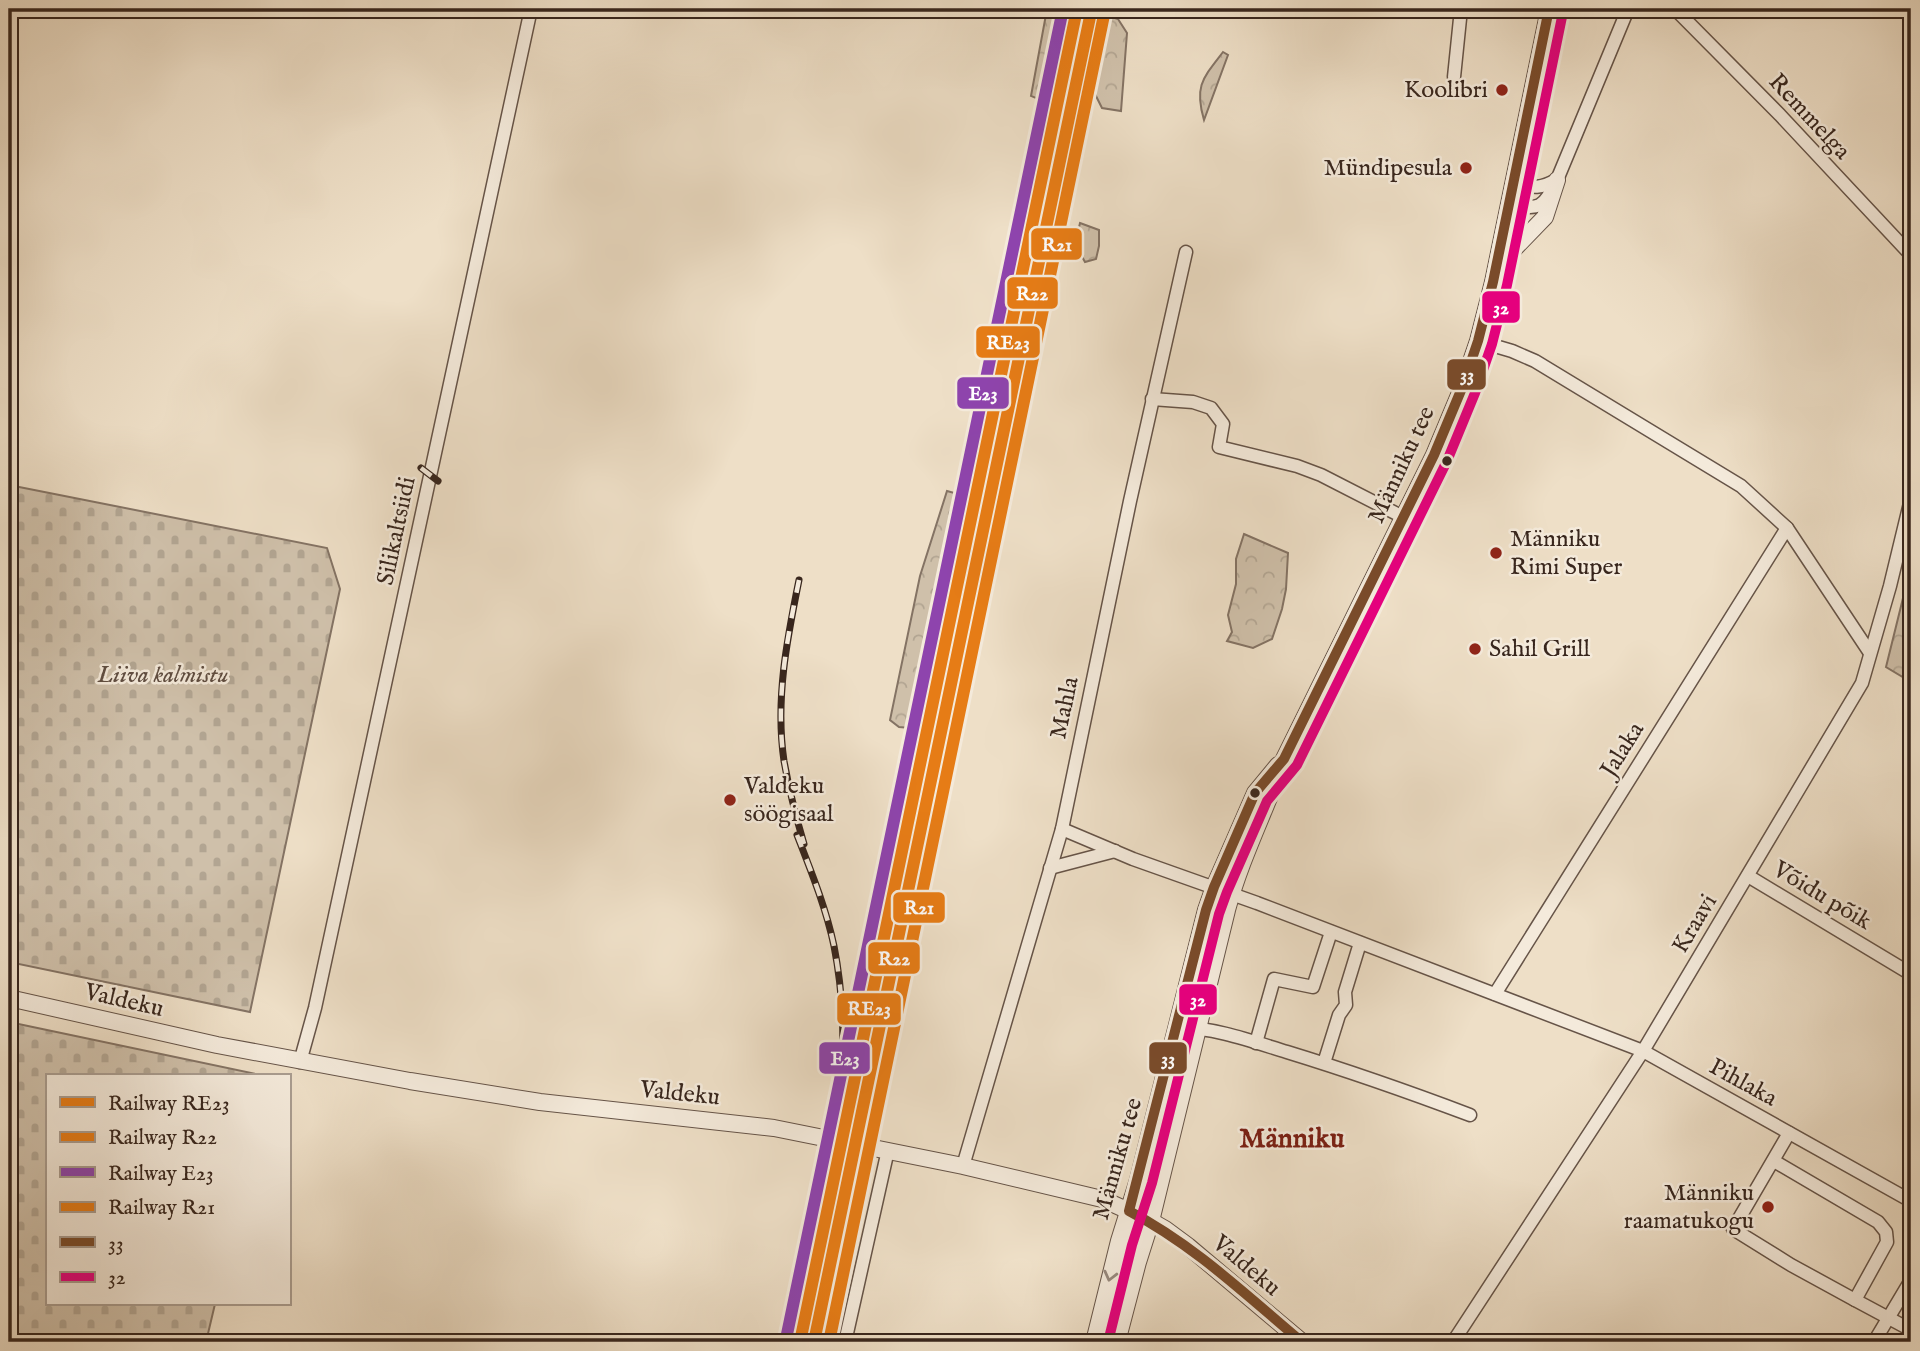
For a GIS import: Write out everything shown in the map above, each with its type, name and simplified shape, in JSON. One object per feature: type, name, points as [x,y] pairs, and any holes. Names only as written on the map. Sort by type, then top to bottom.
[{"type":"street","name":"Silikaltsiidi","points":[[300,1062],[315,1008],[531,9]]},
{"type":"street","points":[[1454,77],[1461,9]]},
{"type":"street","name":"Männiku tee","points":[[1117,1342],[1150,1221],[1231,894],[1284,759],[1449,423],[1478,341],[1493,282],[1549,9]]},
{"type":"street","points":[[1493,282],[1513,250],[1545,217],[1557,180],[1628,9]]},
{"type":"street","name":"Remmelga","points":[[1675,9],[1780,115],[1911,255]]},
{"type":"street","points":[[1513,183],[1544,187],[1557,180]]},
{"type":"street","points":[[1509,204],[1539,206],[1546,200],[1557,180]]},
{"type":"street","name":"Mahla","points":[[963,1166],[1062,828],[1185,252]]},
{"type":"street","points":[[1478,341],[1512,351],[1535,362],[1741,486],[1787,528],[1870,653]]},
{"type":"street","points":[[1152,399],[1194,402],[1211,408],[1223,424],[1219,447],[1297,466],[1321,475],[1403,517]]},
{"type":"street","name":"Kraavi","points":[[1452,1342],[1643,1051],[1862,683],[1911,499]]},
{"type":"street","name":"Jalaka","points":[[1495,994],[1787,528]]},
{"type":"street","name":"Männiku tee","points":[[1094,1342],[1178,1027],[1206,910],[1255,793],[1284,759]]},
{"type":"street","name":"Pihlaka","points":[[1062,828],[1115,851],[1643,1051],[1911,1202]]},
{"type":"street","points":[[1050,868],[1115,851]]},
{"type":"street","name":"Võidu põik","points":[[1748,876],[1911,974]]},
{"type":"street","points":[[1256,1042],[1274,979],[1313,987],[1331,932]]},
{"type":"street","points":[[1324,1063],[1339,1015],[1346,1005],[1345,992],[1360,943]]},
{"type":"street","name":"Valdeku","points":[[9,998],[300,1062],[540,1102],[756,1124],[963,1166],[1102,1199],[1150,1221],[1188,1246],[1302,1342]]},
{"type":"street","points":[[1178,1027],[1226,1033],[1256,1042],[1382,1082],[1470,1115]]},
{"type":"street","points":[[1789,1133],[1733,1228],[1791,1265],[1911,1330]]},
{"type":"street","points":[[845,1342],[888,1150]]},
{"type":"street","points":[[1774,1161],[1878,1222],[1886,1231],[1886,1242],[1855,1300]]},
{"type":"street","points":[[1874,1342],[1911,1280]]},
{"type":"green space","points":[[1047,9],[1065,9],[1043,101],[1031,96]]},
{"type":"green space","points":[[1106,15],[1118,19],[1127,33],[1121,111],[1102,108],[1093,90]]},
{"type":"green space","points":[[1223,52],[1228,55],[1204,120],[1200,90],[1210,69]]},
{"type":"green space","points":[[1080,223],[1099,230],[1096,259],[1085,262],[1075,244]]},
{"type":"green space","name":"Liiva kalmistu","points":[[9,485],[327,548],[340,589],[250,1012],[9,962]]},
{"type":"green space","points":[[947,491],[958,494],[957,516],[931,655],[910,728],[899,727],[890,720],[920,576]]},
{"type":"green space","points":[[1244,534],[1288,553],[1286,589],[1272,639],[1253,648],[1227,641],[1232,632],[1228,615],[1236,584],[1236,559]]},
{"type":"green space","points":[[1906,586],[1911,587],[1911,682],[1886,667]]},
{"type":"green space","points":[[9,1022],[256,1074],[46,1074],[46,1306],[215,1306],[206,1342],[9,1342]]},
{"type":"waterway","points":[[1906,606],[1911,610]]},
{"type":"railway","points":[[421,468],[438,481]]},
{"type":"railway","points":[[799,580],[787,647],[781,715],[784,761],[804,844]]},
{"type":"railway","points":[[797,835],[831,932],[842,1017],[839,1102],[818,1193]]},
{"type":"rail line","name":"E23","points":[[786,1339],[1063,9]]},
{"type":"rail line","name":"RE23","points":[[800,1342],[1077,9]]},
{"type":"rail line","name":"R22","points":[[814,1342],[1091,12]]},
{"type":"rail line","name":"R21","points":[[829,1342],[1104,15]]},
{"type":"transit line","name":"33","points":[[1302,1342],[1198,1255],[1129,1211],[1214,887],[1255,793],[1284,759],[1434,455],[1462,388],[1478,341],[1493,282],[1549,9]]},
{"type":"transit line","name":"32","points":[[1108,1342],[1132,1245],[1152,1183],[1219,914],[1227,892],[1267,801],[1297,765],[1447,461],[1492,344],[1507,285],[1563,12]]},
{"type":"place","name":"Koolibri","points":[[1502,90]]},
{"type":"place","name":"Mündipesula","points":[[1466,168]]},
{"type":"place","name":"Männiku Rimi Super","points":[[1496,553]]},
{"type":"place","name":"Sahil Grill","points":[[1475,649]]},
{"type":"place","name":"Valdeku söögisaal","points":[[730,800]]},
{"type":"place","name":"Männiku raamatukogu","points":[[1768,1207]]},
{"type":"district","name":"Männiku","points":[[1292,1139]]}]
